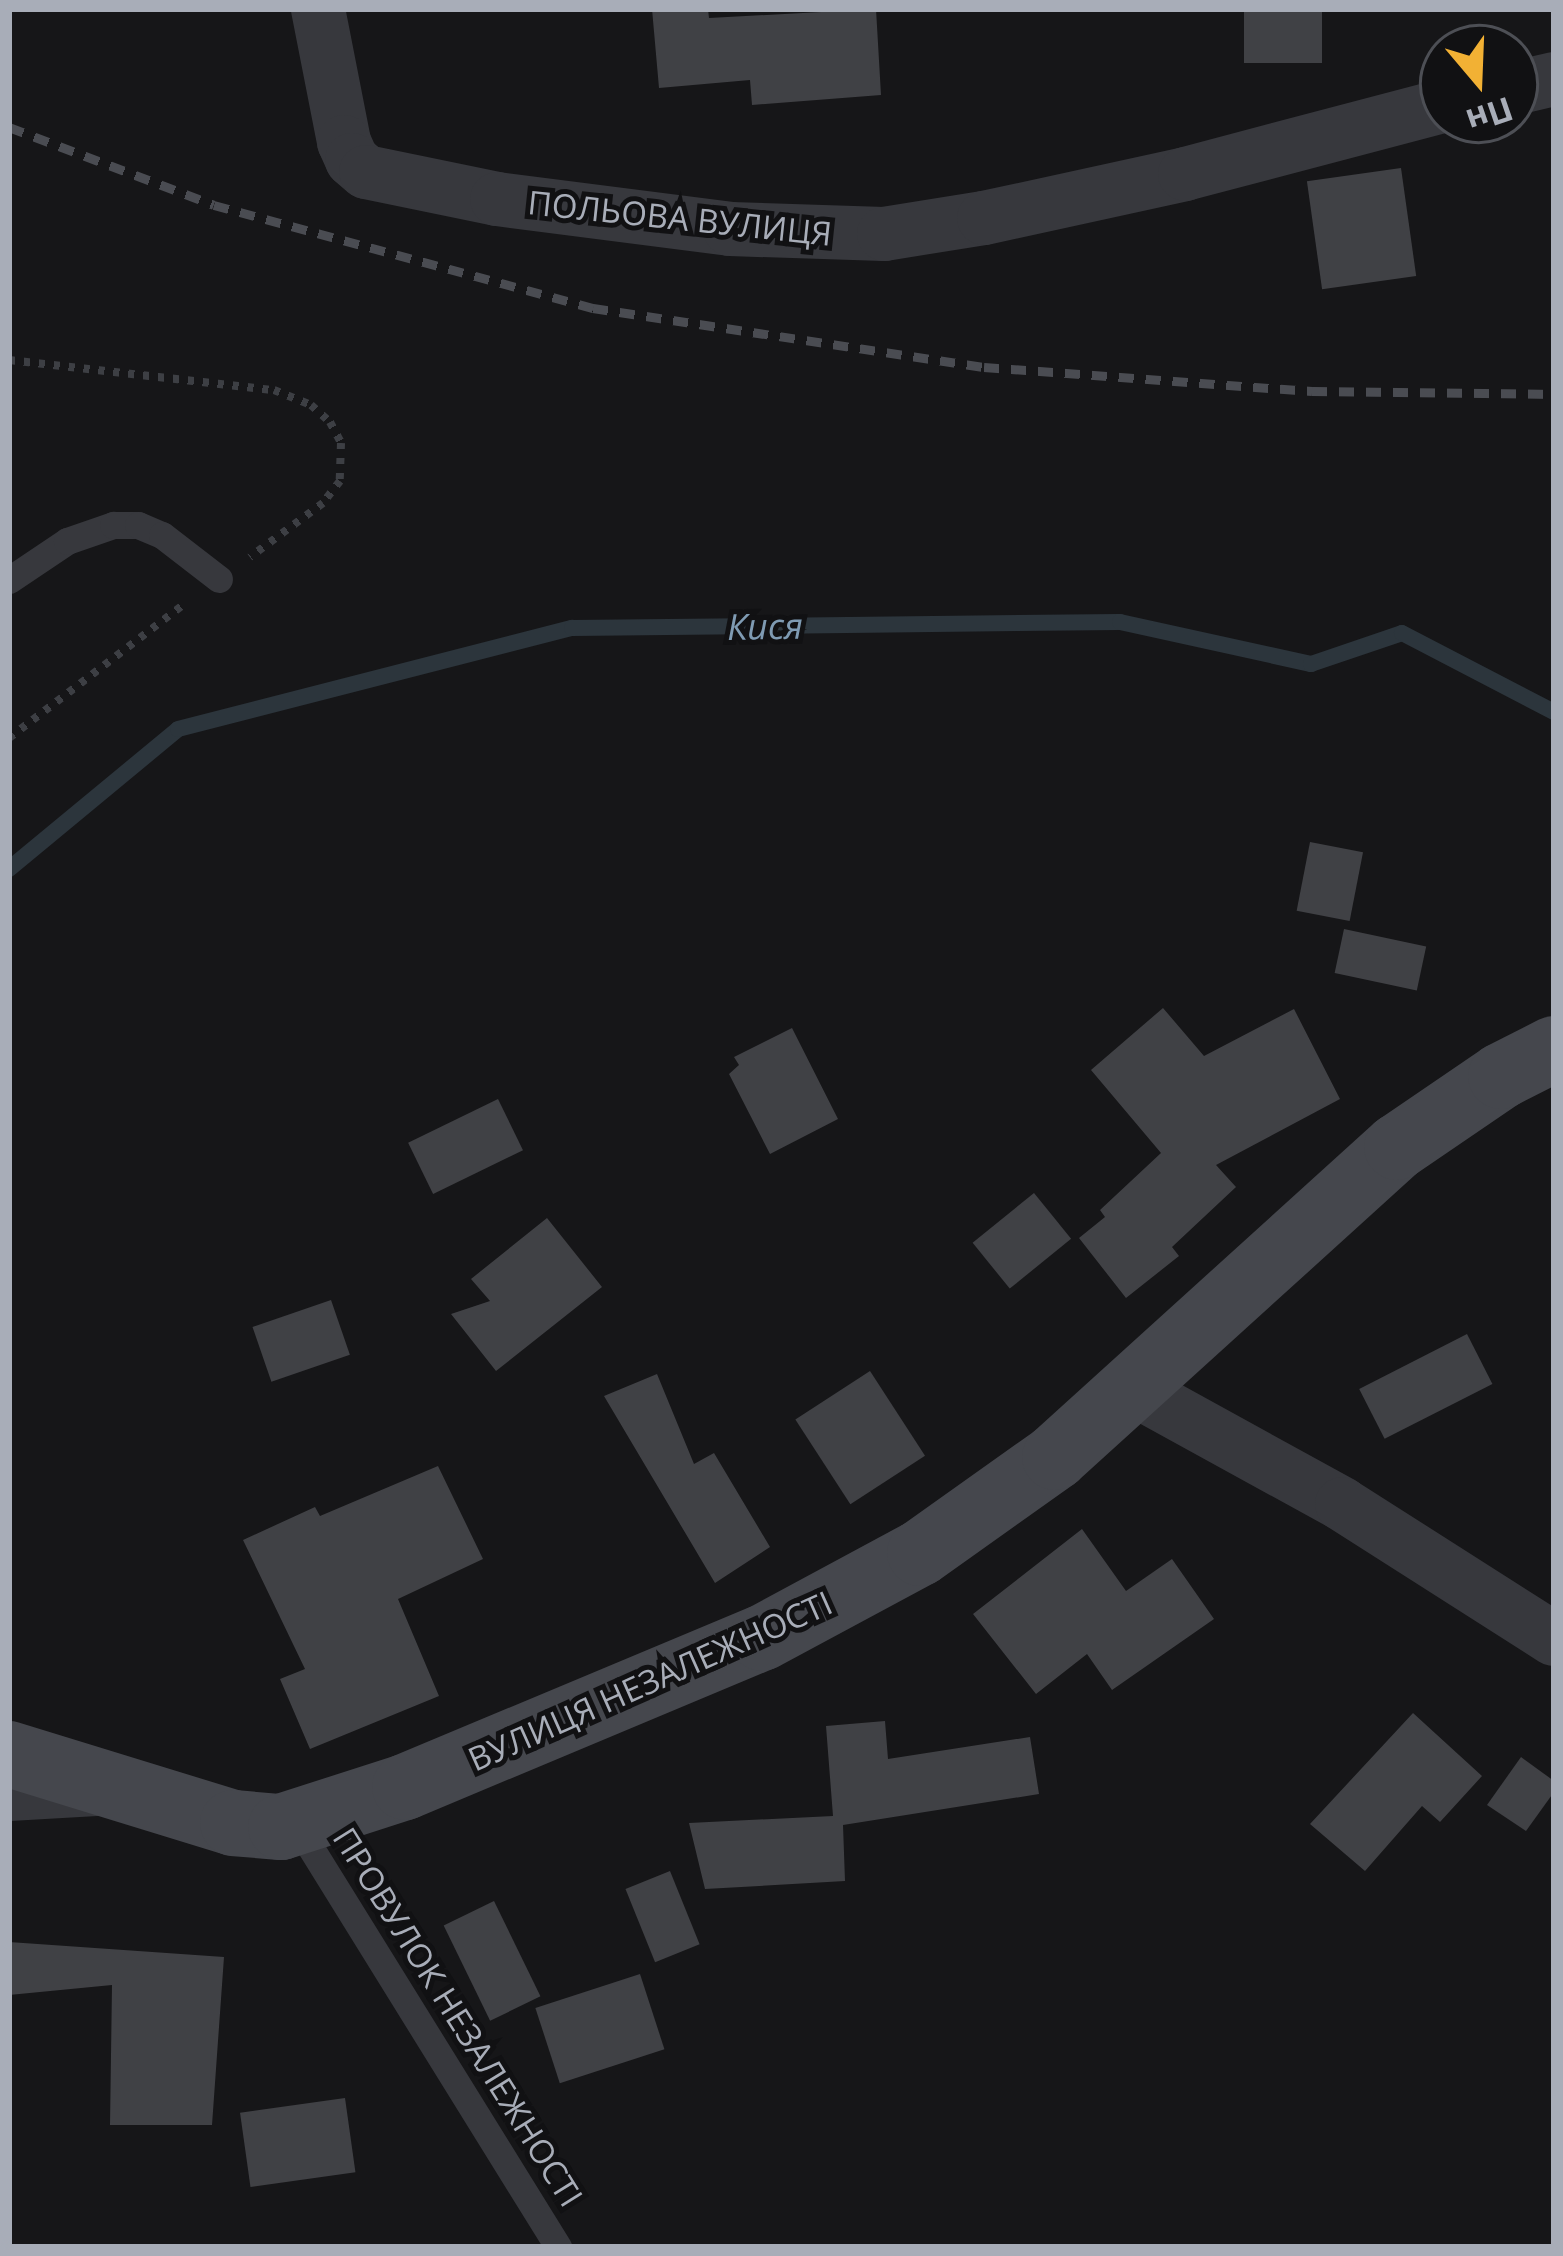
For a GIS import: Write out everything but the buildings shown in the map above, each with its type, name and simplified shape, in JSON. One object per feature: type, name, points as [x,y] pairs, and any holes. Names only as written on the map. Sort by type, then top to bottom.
[{"type":"street","name":"ПОЛЬОВА ВУЛИЦЯ","points":[[318,9],[344,142],[352,160],[367,172],[520,202],[730,229],[884,234],[984,218],[1185,174],[1419,112]]},
{"type":"street","name":"ВУЛИЦЯ НЕЗАЛЕЖНОСТІ","points":[[9,1754],[233,1823],[296,1824],[405,1787],[761,1637],[845,1595],[988,1506],[1135,1390],[1315,1217],[1397,1148],[1501,1076],[1554,1049]]},
{"type":"street","points":[[1135,1390],[1342,1504],[1554,1639]]},
{"type":"street","points":[[9,1794],[119,1788]]},
{"type":"lane","points":[[9,580],[68,542],[113,525],[138,525],[162,535],[219,579]]},
{"type":"lane","name":"ПРОВУЛОК НЕЗАЛЕЖНОСТІ","points":[[296,1824],[558,2247]]},
{"type":"waterway","name":"Кися","points":[[9,869],[178,729],[572,628],[1120,622],[1311,664],[1402,633],[1554,712]]},
{"type":"railway","points":[[9,127],[214,205],[593,308],[984,367],[1312,391],[1554,394]]}]
